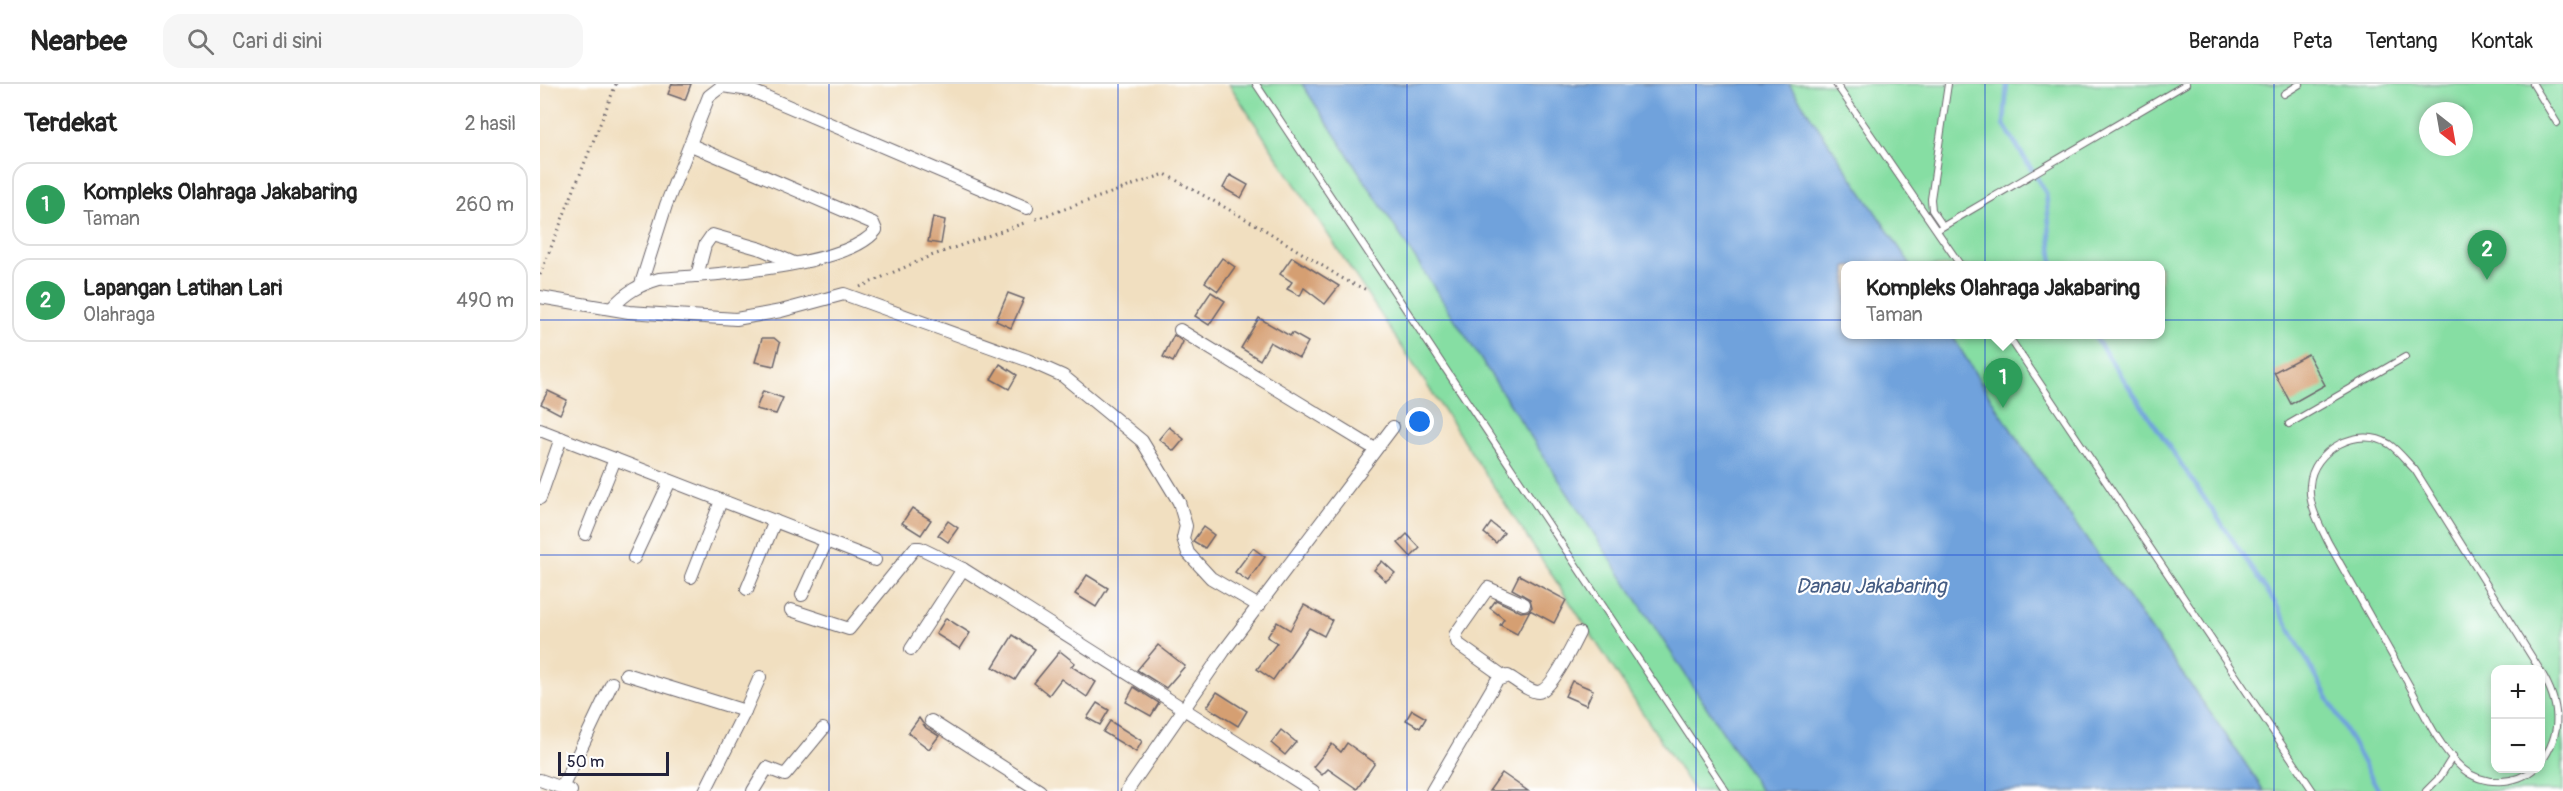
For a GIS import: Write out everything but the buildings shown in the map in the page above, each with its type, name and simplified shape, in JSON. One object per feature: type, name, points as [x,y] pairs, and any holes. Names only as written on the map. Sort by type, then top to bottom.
[{"type":"street","points":[[641,284],[666,205],[709,96],[722,86],[750,90],[1027,208]]},
{"type":"street","points":[[612,309],[624,295],[641,284],[659,279],[795,264],[848,248],[872,236],[875,226],[691,145]]},
{"type":"street","points":[[697,276],[705,245],[712,235],[761,249],[795,264]]},
{"type":"street","points":[[543,298],[612,309],[736,319],[781,311],[844,294],[1063,375],[1142,441],[1179,502],[1186,526],[1183,538],[1188,553],[1211,578],[1258,606]]},
{"type":"street","points":[[1180,330],[1375,450]]},
{"type":"street","points":[[1127,791],[1258,606],[1393,427]]},
{"type":"street","points":[[540,430],[875,560]]},
{"type":"street","points":[[540,498],[561,438]]},
{"type":"street","points":[[585,534],[615,459]]},
{"type":"street","points":[[634,558],[670,481]]},
{"type":"street","points":[[691,577],[721,501]]},
{"type":"street","points":[[747,590],[775,521]]},
{"type":"street","points":[[802,595],[826,542]]},
{"type":"street","points":[[791,610],[849,629],[915,548],[920,548],[963,569],[1313,791]]},
{"type":"street","points":[[910,649],[963,569]]},
{"type":"street","points":[[1524,604],[1488,588],[1455,635],[1458,644],[1503,676],[1508,676],[1534,691],[1542,690],[1551,682],[1580,633]]},
{"type":"street","points":[[626,674],[745,711]]},
{"type":"street","points":[[705,791],[760,676]]},
{"type":"street","points":[[1432,791],[1493,686],[1503,676]]},
{"type":"street","points":[[540,780],[559,789],[612,683]]},
{"type":"street","points":[[931,721],[1040,791]]},
{"type":"street","points":[[753,791],[767,768],[785,775],[823,729]]},
{"type":"lane","points":[[1256,84],[1726,791]]},
{"type":"lane","points":[[1836,84],[1940,228]]},
{"type":"lane","points":[[1948,84],[1931,199],[1932,210],[1958,261]]},
{"type":"lane","points":[[1940,228],[2186,84]]},
{"type":"lane","points":[[2283,94],[2300,84]]},
{"type":"lane","points":[[2533,84],[2557,123]]},
{"type":"lane","points":[[2010,339],[2313,791]]},
{"type":"lane","points":[[2289,424],[2405,357]]},
{"type":"lane","points":[[2527,773],[2515,780],[2496,782],[2478,778],[2463,769],[2439,739],[2328,542],[2313,510],[2310,484],[2316,466],[2328,451],[2347,440],[2365,438],[2388,443],[2415,470],[2537,665]]},
{"type":"lane","points":[[2545,678],[2562,712],[2556,746],[2545,759]]},
{"type":"lane","points":[[2426,791],[2440,777],[2453,756]]},
{"type":"path","points":[[540,275],[616,84]]},
{"type":"path","points":[[844,294],[928,257],[1165,174],[1262,228],[1316,263],[1369,291]]},
{"type":"green space","points":[[1229,84],[2563,84],[2563,791],[1694,791]]},
{"type":"water","name":"Danau Jakabaring","points":[[1302,84],[1789,84],[1908,261],[1841,261],[1841,339],[1954,339],[1988,394],[2065,508],[2264,791],[1761,791]]},
{"type":"waterway","points":[[2007,84],[2004,125],[2046,193],[2053,261]]},
{"type":"waterway","points":[[2096,339],[2276,604],[2379,791]]},
{"type":"place","name":"Lapangan Latihan Lari","points":[[2487,280]]},
{"type":"place","name":"Kompleks Olahraga Jakabaring","points":[[2003,408]]}]
